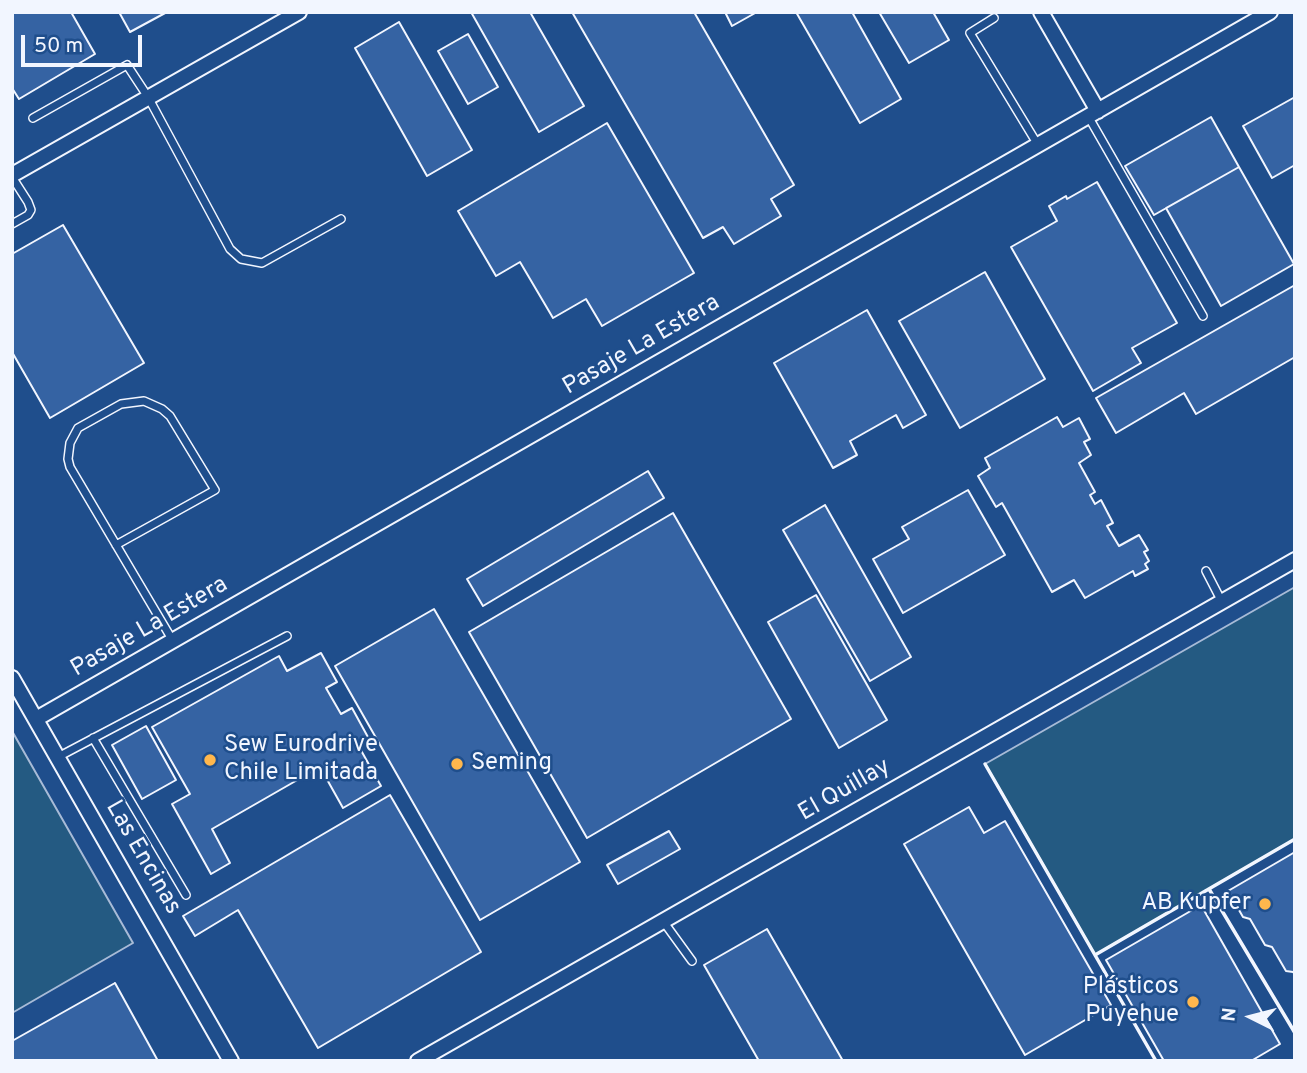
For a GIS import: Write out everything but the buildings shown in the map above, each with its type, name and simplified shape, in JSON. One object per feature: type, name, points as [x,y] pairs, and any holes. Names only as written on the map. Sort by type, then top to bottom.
[{"type":"street","points":[[12,176],[299,12]]},
{"type":"street","points":[[1041,12],[1093,114]]},
{"type":"street","name":"Pasaje La Estera","points":[[36,719],[1270,12]]},
{"type":"street","name":"El Quillay","points":[[418,1061],[1295,560]]},
{"type":"street","name":"Las Encinas","points":[[12,678],[232,1061]]},
{"type":"lane","points":[[994,18],[970,33],[1038,145]]},
{"type":"lane","points":[[33,118],[127,65],[148,97],[230,248],[241,259],[262,263],[341,219]]},
{"type":"lane","points":[[1093,114],[1203,316]]},
{"type":"lane","points":[[12,176],[28,202],[30,211],[12,224]]},
{"type":"lane","points":[[116,545],[215,490],[170,416],[144,401],[121,404],[78,428],[68,451],[70,467],[116,545],[173,641]]},
{"type":"lane","points":[[1206,571],[1222,602]]},
{"type":"lane","points":[[58,757],[287,636]]},
{"type":"lane","points":[[93,738],[186,895]]},
{"type":"lane","points":[[663,921],[692,961]]},
{"type":"shaded area","points":[[1295,587],[1295,839],[1095,955],[985,764]]},
{"type":"shaded area","points":[[12,731],[133,943],[12,1013]]},
{"type":"wall","points":[[985,764],[1156,1061]]},
{"type":"wall","points":[[1095,955],[1295,839]]},
{"type":"wall","points":[[1209,889],[1295,1033]]},
{"type":"place","name":"Sew Eurodrive Chile Limitada","points":[[210,760]]},
{"type":"place","name":"Seming","points":[[457,764]]},
{"type":"place","name":"AB Kupfer","points":[[1265,904]]},
{"type":"place","name":"Plásticos Puyehue","points":[[1193,1002]]}]
